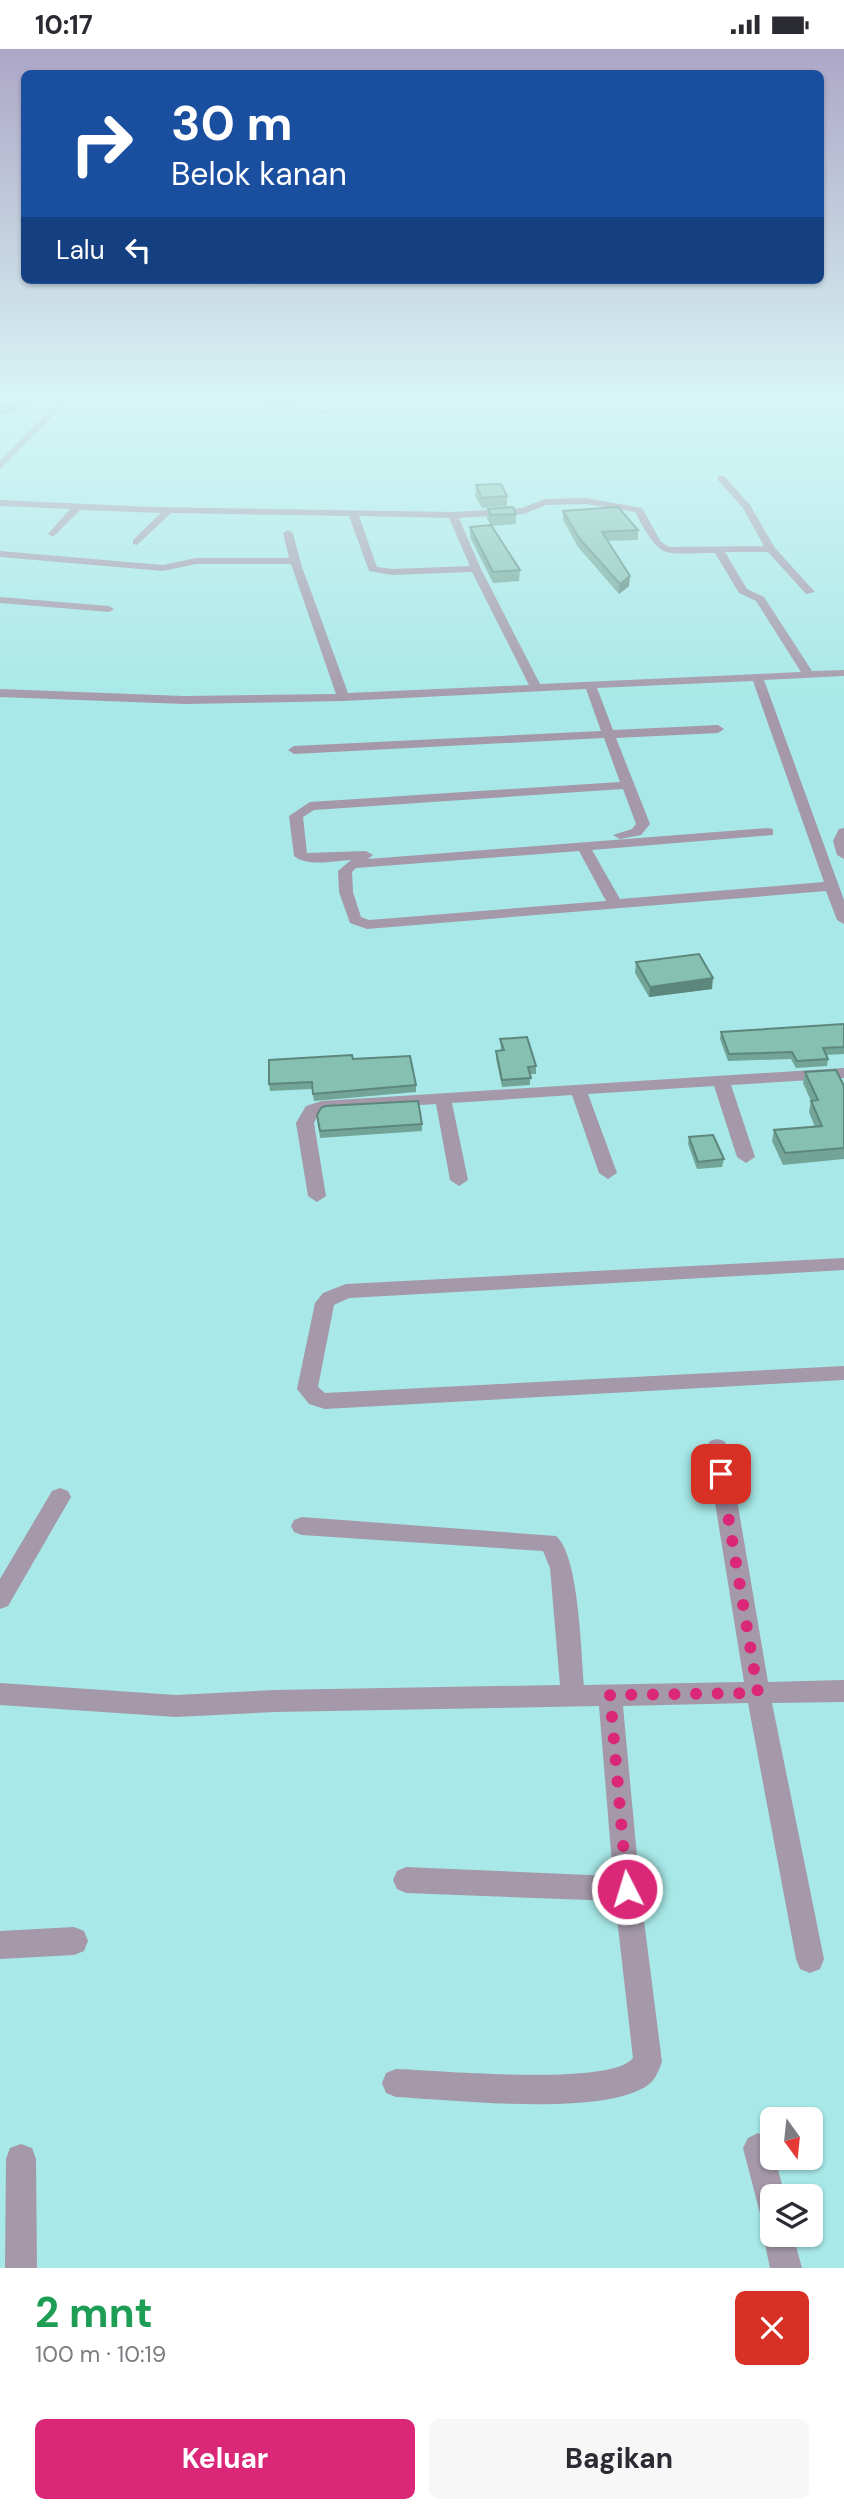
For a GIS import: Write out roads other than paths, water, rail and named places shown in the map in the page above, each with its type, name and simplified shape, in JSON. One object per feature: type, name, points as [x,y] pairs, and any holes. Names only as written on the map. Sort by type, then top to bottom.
[{"type":"street","points":[[741,501],[771,549],[810,592]]},
{"type":"street","points":[[0,503],[169,510],[453,515],[527,510],[545,502],[605,503],[639,510],[657,544],[667,550],[771,549]]},
{"type":"street","points":[[53,534],[78,506]]},
{"type":"street","points":[[137,542],[169,510]]},
{"type":"street","points":[[353,514],[373,569],[392,572],[476,569]]},
{"type":"street","points":[[453,515],[476,569],[537,687]]},
{"type":"street","points":[[288,533],[295,561],[343,697]]},
{"type":"street","points":[[719,551],[743,591],[760,599],[808,674]]},
{"type":"street","points":[[0,554],[163,568],[196,561],[295,561]]},
{"type":"street","points":[[0,600],[109,609]]},
{"type":"street","points":[[0,693],[184,700],[343,697],[844,673]]},
{"type":"street","points":[[757,676],[844,921]]},
{"type":"street","points":[[590,685],[630,785],[642,828],[628,834],[319,858],[307,858],[298,852],[296,816],[310,806],[475,793],[630,785]]},
{"type":"street","points":[[294,750],[718,729]]},
{"type":"street","points":[[768,832],[352,865],[345,871],[346,892],[355,920],[366,925],[831,886]]},
{"type":"street","points":[[844,832],[840,841],[844,855]]},
{"type":"street","points":[[583,846],[615,904]]},
{"type":"street","points":[[317,1196],[305,1123],[312,1110],[322,1106],[844,1073]]},
{"type":"street","points":[[721,1081],[746,1157]]},
{"type":"street","points":[[578,1090],[608,1173]]},
{"type":"street","points":[[443,1098],[458,1180]]},
{"type":"street","points":[[844,1264],[346,1291],[325,1303],[307,1389],[316,1399],[325,1401],[844,1373]]},
{"type":"street","points":[[717,1447],[758,1693],[810,1959]]},
{"type":"street","points":[[0,1599],[60,1497]]},
{"type":"street","points":[[302,1526],[548,1542],[555,1548],[561,1568],[573,1696]]},
{"type":"street","points":[[0,1694],[177,1706],[288,1701],[844,1691]]},
{"type":"street","points":[[396,2083],[577,2090],[621,2083],[639,2074],[648,2062],[627,1889],[610,1695]]},
{"type":"street","points":[[407,1880],[627,1889]]},
{"type":"street","points":[[0,1945],[74,1941]]},
{"type":"street","points":[[758,2148],[767,2184]]},
{"type":"street","points":[[21,2159],[21,2268]]},
{"type":"street","points":[[781,2247],[786,2268]]}]
